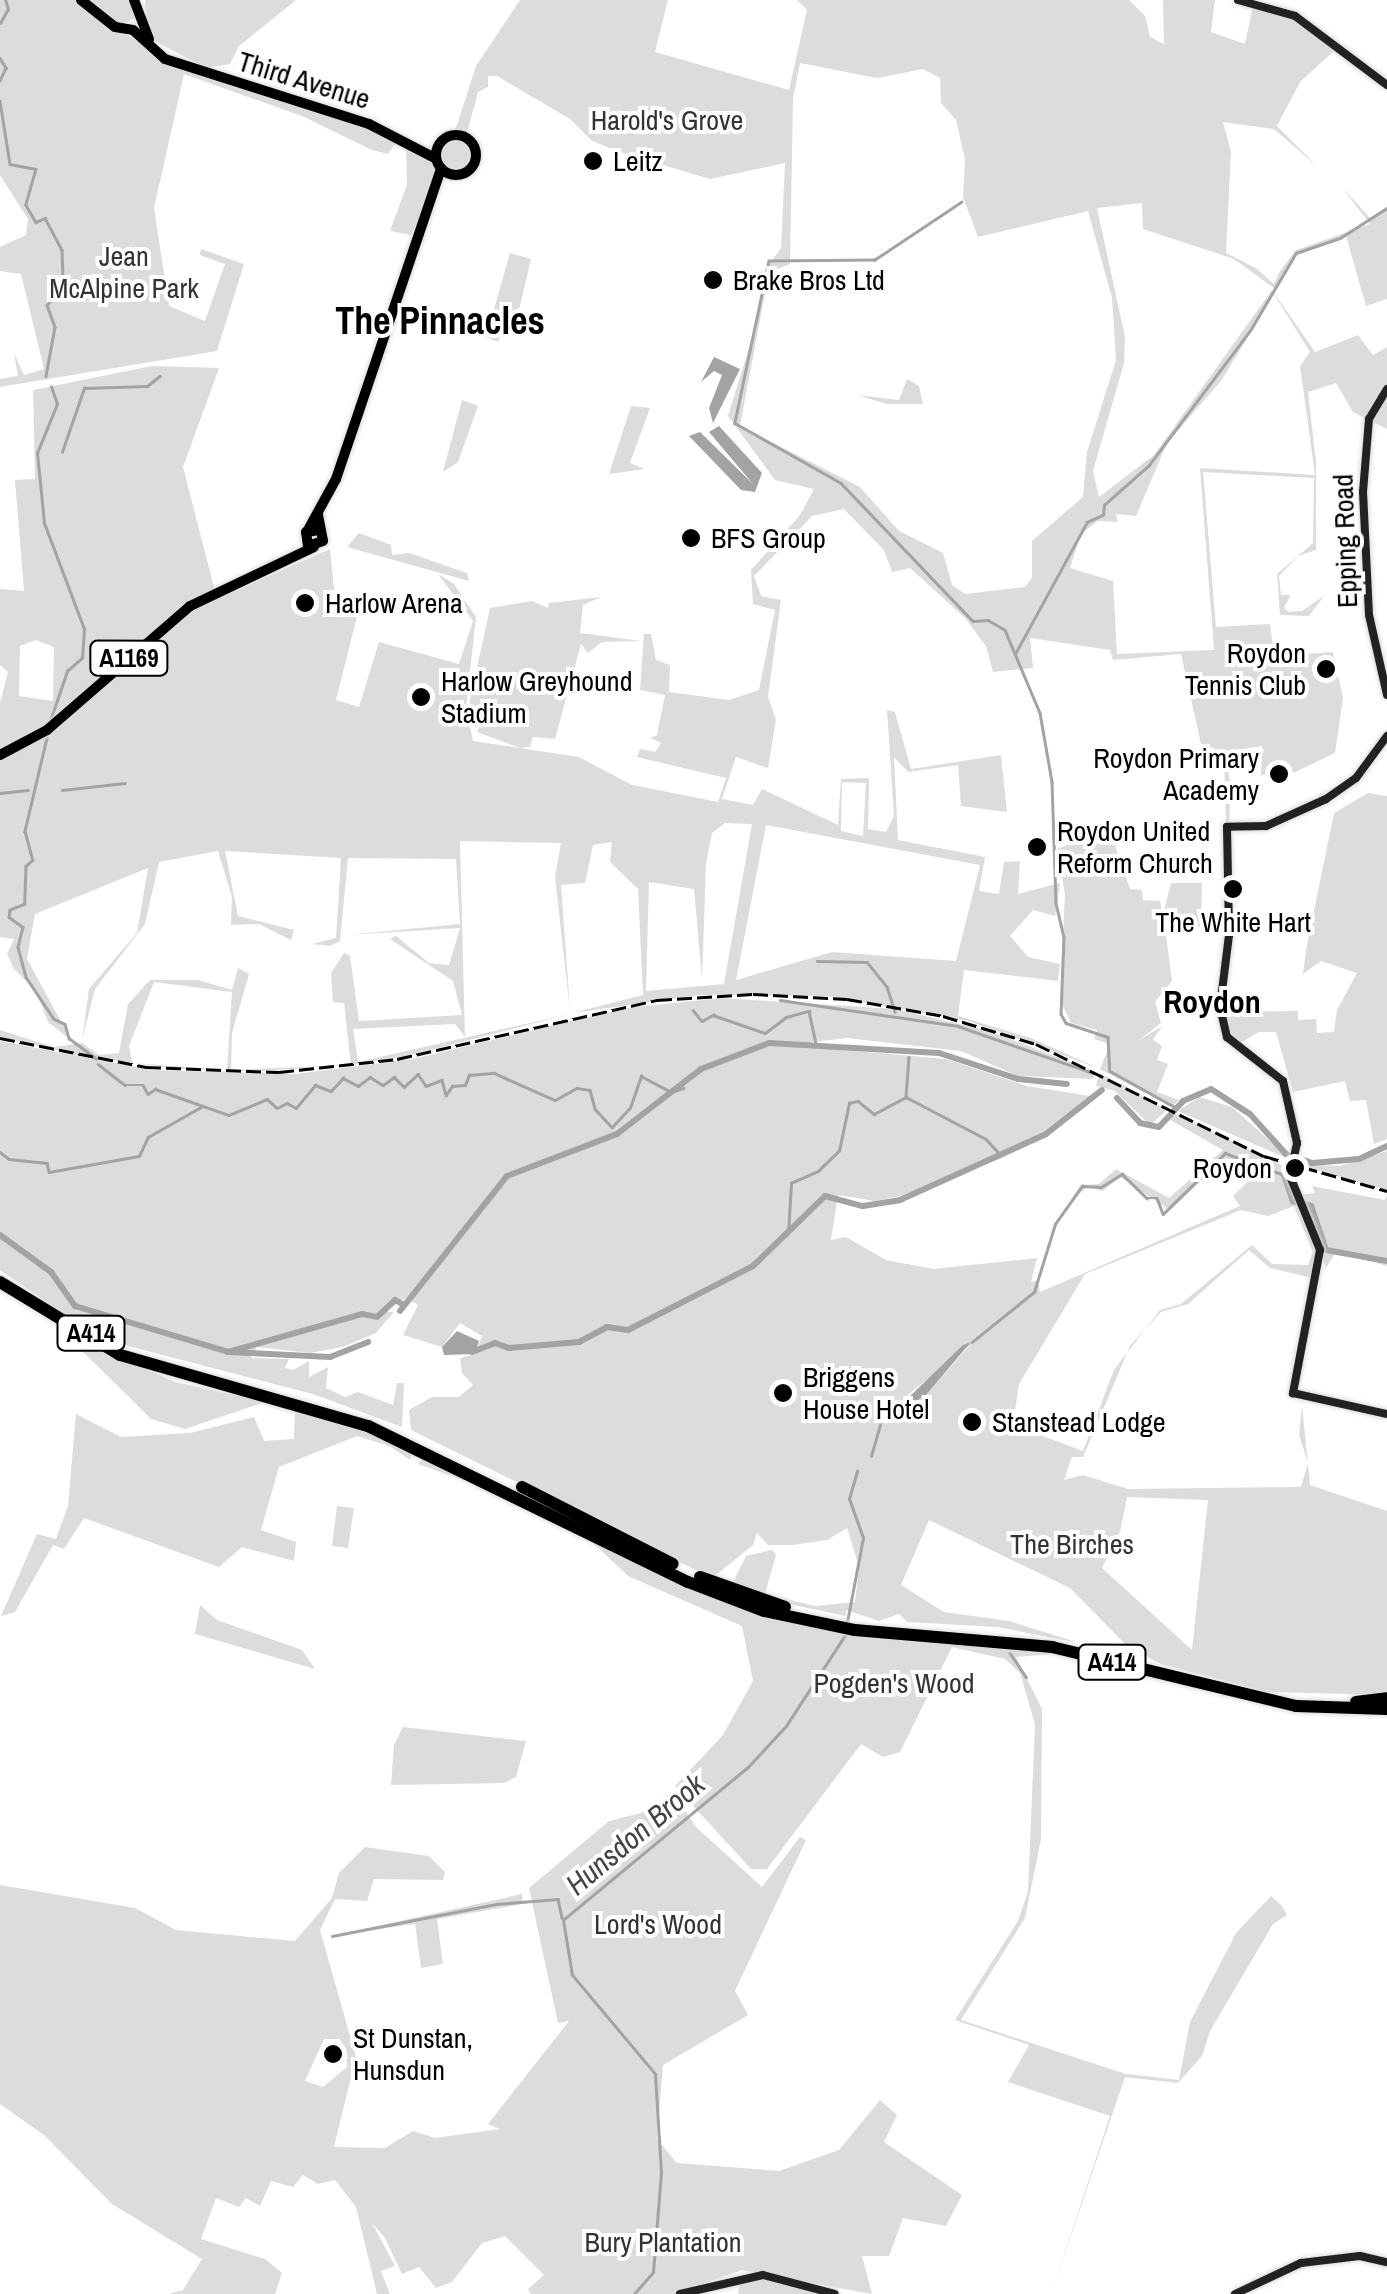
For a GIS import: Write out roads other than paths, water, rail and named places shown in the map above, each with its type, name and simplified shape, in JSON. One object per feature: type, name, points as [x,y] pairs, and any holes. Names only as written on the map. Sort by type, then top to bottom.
[{"type":"highway","name":"A414","points":[[0,1274],[124,1349],[355,1412],[703,1578],[849,1626]]},
{"type":"highway","name":"A414","points":[[0,1282],[76,1333],[152,1368],[317,1409],[408,1442],[700,1586],[849,1626],[1017,1641],[1241,1697],[1349,1706],[1387,1705]]},
{"type":"main road","points":[[134,0],[149,39],[171,60]]},
{"type":"main road","points":[[1238,0],[1295,16],[1387,85]]},
{"type":"main road","name":"Third Avenue","points":[[83,1],[114,27],[127,28],[171,60],[422,146],[437,145]]},
{"type":"main road","points":[[127,28],[139,16]]},
{"type":"main road","points":[[439,184],[474,163],[476,149],[456,137],[437,145],[438,163],[456,173]]},
{"type":"main road","name":"Third Avenue","points":[[422,146],[438,163]]},
{"type":"main road","name":"A1169","points":[[0,755],[76,707],[173,618],[276,562],[311,537],[439,184],[438,163]]},
{"type":"main road","name":"Epping Road","points":[[1387,390],[1369,419],[1363,498],[1368,616],[1387,695]]},
{"type":"main road","points":[[1387,736],[1356,778],[1326,799],[1266,826],[1228,827],[1222,1024],[1232,1042],[1283,1081],[1300,1200],[1322,1266],[1292,1390],[1298,1397],[1387,1414]]},
{"type":"main road","points":[[1235,2294],[1312,2260],[1360,2256],[1387,2262]]},
{"type":"main road","points":[[680,2294],[746,2276],[835,2294]]},
{"type":"waterway","points":[[0,23],[8,9],[5,0]]},
{"type":"waterway","points":[[0,58],[6,68],[0,81]]},
{"type":"waterway","points":[[0,101],[10,164],[36,169],[26,205],[36,222],[45,218],[62,250],[63,288],[47,305],[55,327],[46,376]]},
{"type":"waterway","points":[[962,202],[875,260],[769,261],[735,423],[841,483],[973,621],[988,620],[1005,630],[1040,713],[1052,782],[1056,903],[1064,937],[1061,1014],[1066,1023],[1108,1037],[1110,1071],[1175,1107]]},
{"type":"waterway","points":[[1015,654],[1087,522],[1103,515],[1104,505],[1149,465],[1251,329],[1296,253],[1340,238],[1387,208]]},
{"type":"waterway","points":[[62,452],[84,388],[147,386],[160,376]]},
{"type":"waterway","points":[[50,721],[67,671],[82,658],[84,629],[44,523],[37,453],[57,404],[51,387]]},
{"type":"waterway","points":[[47,738],[25,831],[33,860],[26,866],[25,904],[10,910],[9,917],[23,927],[18,947],[26,977],[54,1019],[65,1024],[69,1038],[96,1058]]},
{"type":"waterway","points":[[62,790],[125,783]]},
{"type":"waterway","points":[[0,793],[28,790]]},
{"type":"waterway","points":[[817,961],[867,962],[887,987],[895,1012]]},
{"type":"waterway","points":[[780,1000],[958,1026],[1093,1073]]},
{"type":"waterway","points":[[693,1010],[702,1021],[713,1015],[765,1033],[786,1017],[809,1011],[816,1044]]},
{"type":"waterway","points":[[400,1311],[507,1176],[617,1134],[701,1069],[769,1043],[939,1053],[1018,1079],[1067,1084]]},
{"type":"waterway","points":[[909,1057],[906,1097],[986,1139],[1001,1155]]},
{"type":"waterway","points":[[98,1064],[125,1085],[143,1085],[148,1094],[155,1089],[229,1115],[267,1099],[277,1108],[287,1103],[296,1108],[315,1085],[331,1091],[343,1078],[358,1086],[370,1077],[383,1085],[394,1077],[404,1087],[418,1074],[426,1086],[442,1080],[446,1095],[452,1086],[465,1085],[469,1075],[494,1073],[555,1100],[577,1088],[590,1090],[595,1109],[612,1127],[630,1108],[641,1076],[671,1092],[683,1088]]},
{"type":"waterway","points":[[1117,1098],[1140,1123],[1159,1127],[1183,1101],[1211,1089],[1250,1114],[1286,1154],[1312,1163],[1359,1159],[1387,1146]]},
{"type":"waterway","points":[[472,1352],[495,1343],[509,1348],[579,1342],[607,1327],[628,1330],[753,1266],[825,1196],[863,1206],[900,1200],[1046,1134],[1102,1090]]},
{"type":"waterway","points":[[788,1234],[791,1183],[818,1171],[839,1151],[849,1103],[858,1101],[874,1114],[906,1097]]},
{"type":"waterway","points":[[0,1152],[9,1159],[47,1163],[49,1172],[139,1156],[148,1137],[201,1107]]},
{"type":"waterway","name":"Hunsdon Brook","points":[[972,1342],[1034,1292],[1055,1224],[1082,1186],[1101,1187],[1122,1174],[1147,1198],[1157,1198],[1163,1214],[1225,1153],[1284,1175]]},
{"type":"waterway","points":[[1284,1175],[1293,1201],[1311,1206],[1326,1250],[1387,1261]]},
{"type":"waterway","points":[[0,1235],[51,1272],[75,1306],[228,1352],[330,1357],[368,1342]]},
{"type":"waterway","points":[[228,1352],[362,1314],[377,1317],[395,1300],[404,1305]]},
{"type":"waterway","points":[[871,1456],[880,1425]]},
{"type":"waterway","name":"Hunsdon Brook","points":[[847,1622],[863,1538],[849,1499],[857,1471]]},
{"type":"waterway","name":"Hunsdon Brook","points":[[634,2294],[653,2272],[661,2173],[655,2074],[572,1975],[563,1920],[747,1768],[786,1726],[845,1635]]},
{"type":"waterway","points":[[1010,1653],[1026,1677]]},
{"type":"waterway","points":[[332,1936],[496,1904],[558,1899],[562,1918]]},
{"type":"railway","points":[[0,1038],[146,1067],[279,1072],[397,1059],[657,1000],[753,994],[847,999],[943,1016],[1036,1044],[1264,1156],[1387,1191]]},
{"type":"place","name":"Leitz","points":[[593,161]]},
{"type":"place","name":"Brake Bros Ltd","points":[[713,280]]},
{"type":"place","name":"BFS Group","points":[[691,538]]},
{"type":"place","name":"Harlow Arena","points":[[305,603]]},
{"type":"place","name":"Roydon Tennis Club","points":[[1326,669]]},
{"type":"place","name":"Harlow Greyhound Stadium","points":[[421,697]]},
{"type":"place","name":"Roydon Primary Academy","points":[[1279,774]]},
{"type":"place","name":"Roydon United Reform Church","points":[[1037,847]]},
{"type":"place","name":"The White Hart","points":[[1233,889]]},
{"type":"place","name":"Roydon","points":[[1295,1168]]},
{"type":"place","name":"Briggens House Hotel","points":[[783,1393]]},
{"type":"place","name":"Stanstead Lodge","points":[[972,1422]]},
{"type":"place","name":"St Dunstan, Hunsdun","points":[[333,2054]]},
{"type":"district","name":"The Pinnacles","points":[[440,321]]},
{"type":"district","name":"Roydon","points":[[1212,1002]]},
{"type":"park label","name":"Harold's Grove","points":[[667,120]]},
{"type":"park label","name":"Jean McAlpine Park","points":[[124,272]]},
{"type":"park label","name":"The Birches","points":[[1072,1544]]},
{"type":"park label","name":"Pogden's Wood","points":[[894,1683]]},
{"type":"park label","name":"Lord's Wood","points":[[658,1924]]},
{"type":"park label","name":"Bury Plantation","points":[[663,2242]]}]
